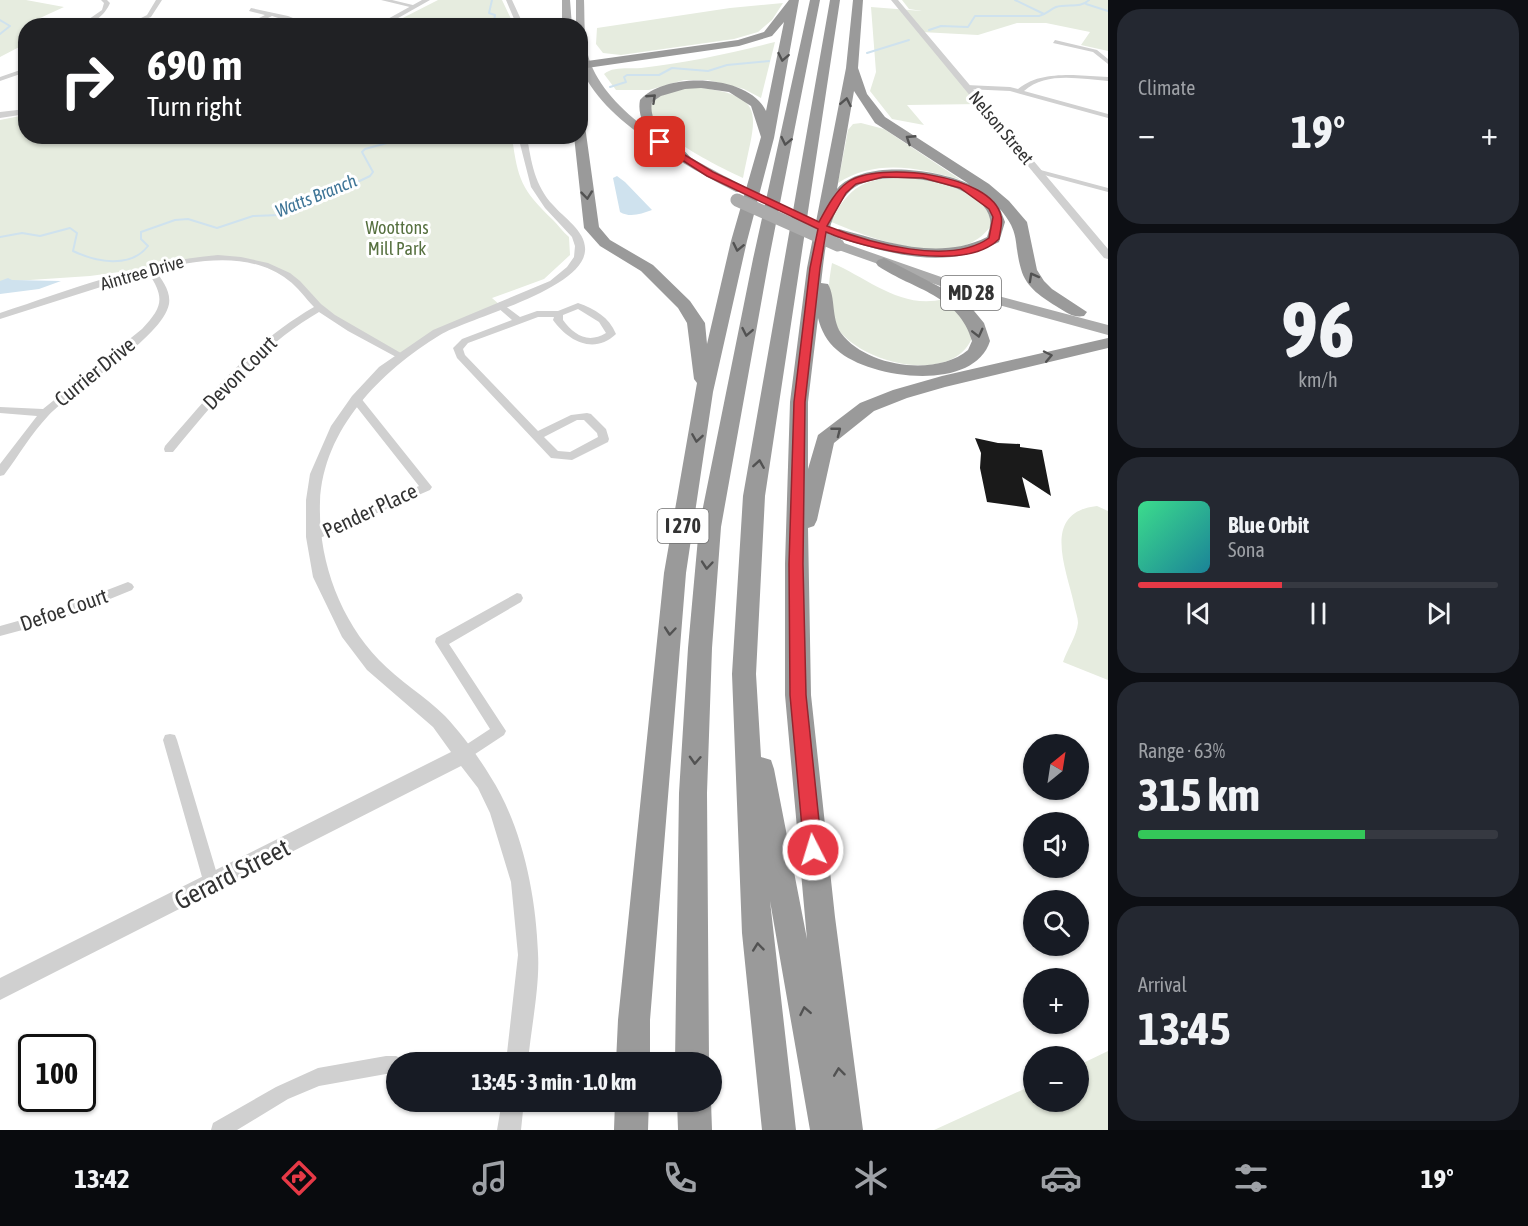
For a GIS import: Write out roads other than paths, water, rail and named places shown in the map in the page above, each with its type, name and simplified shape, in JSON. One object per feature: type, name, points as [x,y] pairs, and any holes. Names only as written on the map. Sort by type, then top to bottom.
[{"type":"highway","points":[[588,65],[739,43],[768,34],[777,26],[792,0]]},
{"type":"highway","name":"I 270","points":[[633,1052],[634,1020],[675,573],[704,392],[739,241],[766,138],[792,0]]},
{"type":"highway","points":[[803,0],[802,7],[808,30]]},
{"type":"highway","name":"I 270","points":[[692,1052],[693,792],[700,648],[710,527],[761,259],[815,0]]},
{"type":"highway","points":[[779,1130],[757,933],[744,674],[754,496],[836,0]]},
{"type":"highway","points":[[846,1130],[820,917],[798,695],[796,564],[799,402],[817,255],[852,68],[858,0]]},
{"type":"highway","points":[[808,166],[857,20]]},
{"type":"highway","points":[[588,52],[597,57],[628,59]]},
{"type":"highway","points":[[852,68],[861,94],[880,120],[984,187],[1004,204],[1019,222],[1029,270],[1037,284],[1078,312]]},
{"type":"highway","points":[[684,158],[650,124],[644,110],[646,100],[665,88],[687,85],[710,86],[742,94],[757,104],[766,138]]},
{"type":"highway","points":[[582,144],[592,228],[605,243],[647,268],[677,296],[696,323],[704,392]]},
{"type":"highway","points":[[824,222],[843,191],[853,182],[883,174],[924,176],[963,186],[993,207],[997,217],[994,239],[969,251],[946,254],[913,253],[838,240]]},
{"type":"highway","points":[[817,255],[824,311],[833,335],[854,354],[875,364],[904,370],[928,371],[954,367],[975,355],[981,341],[975,321],[959,304],[898,274],[884,263]]},
{"type":"highway","points":[[796,564],[825,440],[867,407],[900,394],[942,382],[1108,343]]},
{"type":"highway","points":[[744,674],[827,1130]]},
{"type":"highway","points":[[632,1112],[632,1130]]},
{"type":"highway","points":[[694,1112],[695,1130]]},
{"type":"main road","points":[[566,0],[567,18]]},
{"type":"main road","name":"MD 28","points":[[580,0],[581,18]]},
{"type":"main road","name":"MD 28","points":[[588,72],[610,101],[639,127],[738,195]]},
{"type":"main road","name":"MD 28","points":[[588,92],[603,111],[643,144],[689,174],[838,240],[884,263],[982,296],[1108,330]]},
{"type":"main road","name":"MD 28","points":[[838,240],[945,274],[1108,319]]},
{"type":"street","points":[[94,18],[104,11],[107,3],[104,0]]},
{"type":"street","points":[[144,18],[159,0]]},
{"type":"street","points":[[384,0],[414,6]]},
{"type":"street","points":[[392,18],[427,0]]},
{"type":"street","points":[[509,0],[517,18]]},
{"type":"street","name":"Nelson Street","points":[[894,0],[1108,256]]},
{"type":"street","points":[[251,10],[284,18]]},
{"type":"street","points":[[263,18],[271,14]]},
{"type":"street","points":[[1055,42],[1095,51],[1108,62]]},
{"type":"street","points":[[0,79],[18,73]]},
{"type":"street","points":[[1019,92],[1029,82],[1047,78],[1108,79]]},
{"type":"street","points":[[966,87],[995,87],[1108,116]]},
{"type":"street","points":[[0,115],[18,112]]},
{"type":"street","points":[[518,1052],[528,955],[522,882],[499,811],[484,782],[439,722],[373,665],[348,632],[321,576],[313,537],[313,500],[317,474],[336,426],[356,399],[383,370],[437,332],[554,283],[570,272],[578,261],[581,248],[574,231],[540,195],[530,175],[524,144]]},
{"type":"street","points":[[1036,170],[1108,190]]},
{"type":"street","name":"Aintree Drive","points":[[0,316],[150,269],[199,258],[222,258],[260,264],[275,269],[298,283],[319,308],[344,326],[401,356]]},
{"type":"street","name":"Currier Drive","points":[[0,472],[45,413],[71,389],[146,332],[160,317],[165,305],[165,294],[150,269]]},
{"type":"street","points":[[500,305],[518,321]]},
{"type":"street","points":[[537,436],[574,417],[587,416],[602,432],[604,439],[572,456],[555,454],[537,436],[460,356],[458,348],[465,341],[537,314],[559,314],[578,306],[595,314],[606,324],[611,334],[591,343],[579,340],[566,332],[558,320],[559,314]]},
{"type":"street","name":"Devon Court","points":[[169,449],[250,358],[290,325],[319,308]]},
{"type":"street","name":"Pender Place","points":[[313,537],[426,487],[356,399]]},
{"type":"street","points":[[0,410],[45,413]]},
{"type":"street","name":"Defoe Court","points":[[0,631],[52,617],[128,587]]},
{"type":"street","points":[[463,755],[499,731],[441,642],[517,598]]},
{"type":"street","points":[[170,740],[212,884]]},
{"type":"street","name":"Gerard Street","points":[[0,989],[434,772],[463,755]]},
{"type":"street","points":[[220,1130],[282,1093],[318,1077],[386,1065]]},
{"type":"street","points":[[509,1130],[511,1112]]},
{"type":"water","points":[[617,176],[652,210],[632,215],[620,212],[613,178]]},
{"type":"water","points":[[8,278],[61,281],[39,289],[0,294],[0,281]]},
{"type":"waterway","points":[[492,0],[489,13],[495,15],[494,18]]},
{"type":"waterway","points":[[1015,0],[1044,14]]},
{"type":"waterway","points":[[1044,14],[1056,7],[1078,5],[1089,0]]},
{"type":"waterway","points":[[1086,4],[1108,11]]},
{"type":"waterway","points":[[929,30],[941,26],[968,27],[975,16],[1039,16],[1044,14]]},
{"type":"waterway","points":[[0,20],[10,26],[0,34]]},
{"type":"waterway","points":[[867,53],[909,40]]},
{"type":"waterway","points":[[610,87],[626,82],[624,77],[627,75],[659,75],[672,68],[708,71],[727,65],[769,61]]},
{"type":"waterway","name":"Watts Branch","points":[[0,237],[22,233],[40,236],[70,228],[77,233],[73,251],[92,258],[122,261],[141,253],[148,246],[141,239],[141,232],[175,220],[188,219],[217,228],[253,216],[280,215],[343,189],[370,176],[373,172],[362,152],[383,144]]},
{"type":"park label","name":"Woottons Mill Park","points":[[397,238]]}]
